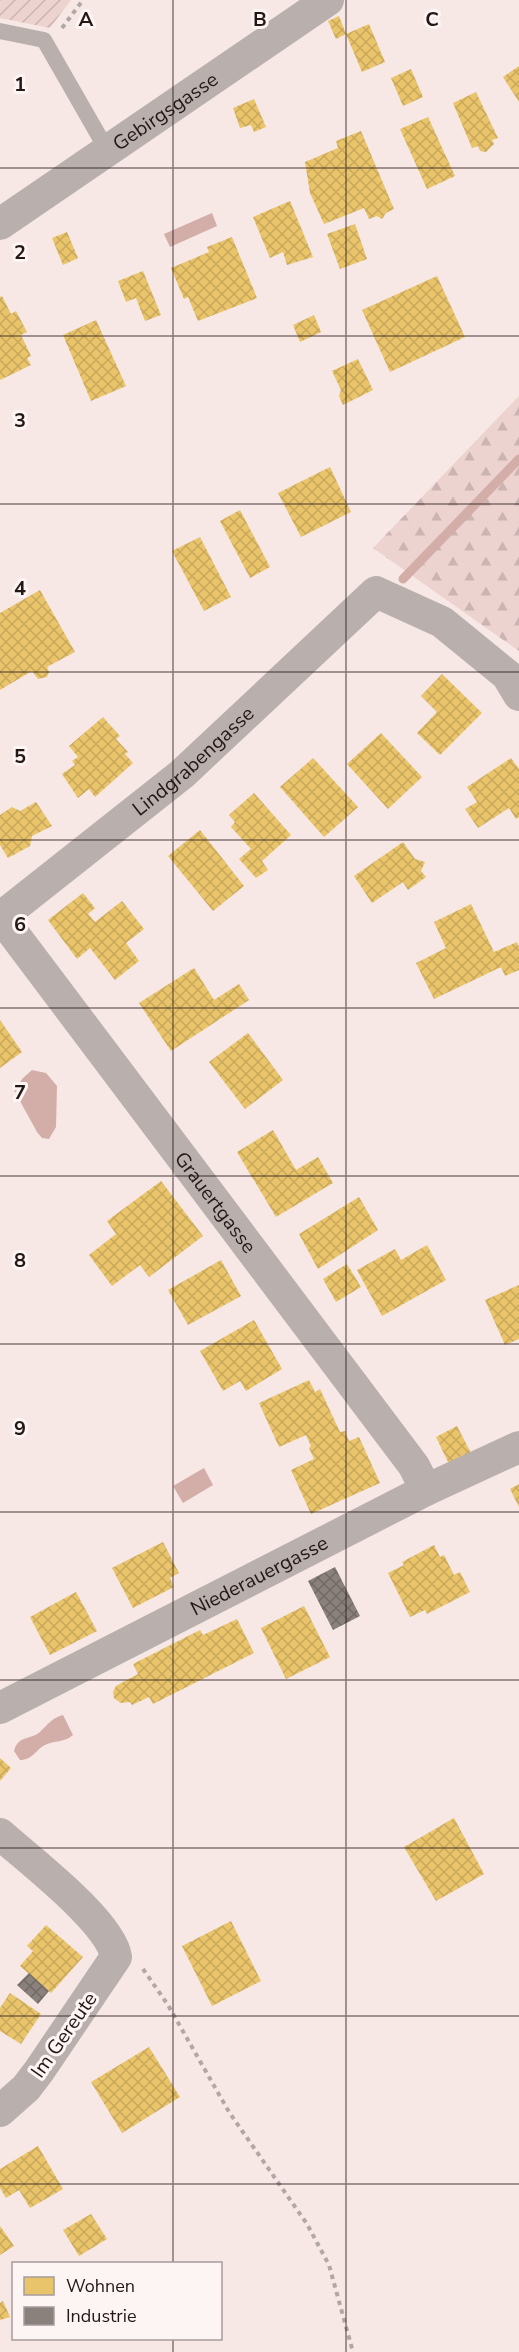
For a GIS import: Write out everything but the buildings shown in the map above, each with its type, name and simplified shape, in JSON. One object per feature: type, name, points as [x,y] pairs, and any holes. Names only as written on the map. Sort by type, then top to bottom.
[{"type":"street","name":"Gebirgsgasse","points":[[0,224],[328,0]]},
{"type":"street","name":"Lindgrabengasse","points":[[0,918],[182,774],[375,592],[442,622],[507,675],[519,695]]},
{"type":"street","name":"Grauertgasse","points":[[0,918],[414,1466],[426,1490]]},
{"type":"street","name":"Niederauergasse","points":[[0,1708],[426,1490],[519,1447]]},
{"type":"street","points":[[0,1834],[78,1904],[104,1932],[115,1950]]},
{"type":"street","name":"Im Gereute","points":[[0,2111],[26,2088],[39,2071],[113,1964],[116,1957],[115,1950]]},
{"type":"lane","points":[[0,31],[44,40],[107,150]]},
{"type":"path","points":[[44,40],[54,39],[83,0]]},
{"type":"path","points":[[115,1950],[133,1957],[153,1981],[229,2112],[307,2224],[329,2265],[353,2352]]},
{"type":"green space","points":[[0,0],[71,0],[50,28],[0,18]]},
{"type":"green space","points":[[519,396],[519,651],[373,548]]},
{"type":"shaded area","points":[[212,213],[217,226],[170,247],[164,234]]},
{"type":"shaded area","points":[[32,1070],[46,1073],[57,1086],[56,1127],[49,1139],[42,1138],[37,1132],[14,1090]]},
{"type":"shaded area","points":[[204,1468],[213,1485],[183,1503],[173,1486]]},
{"type":"shaded area","points":[[63,1715],[73,1735],[45,1745],[31,1757],[20,1760],[14,1751],[18,1742],[40,1732],[53,1720]]},
{"type":"waterway","points":[[403,579],[519,459]]}]
